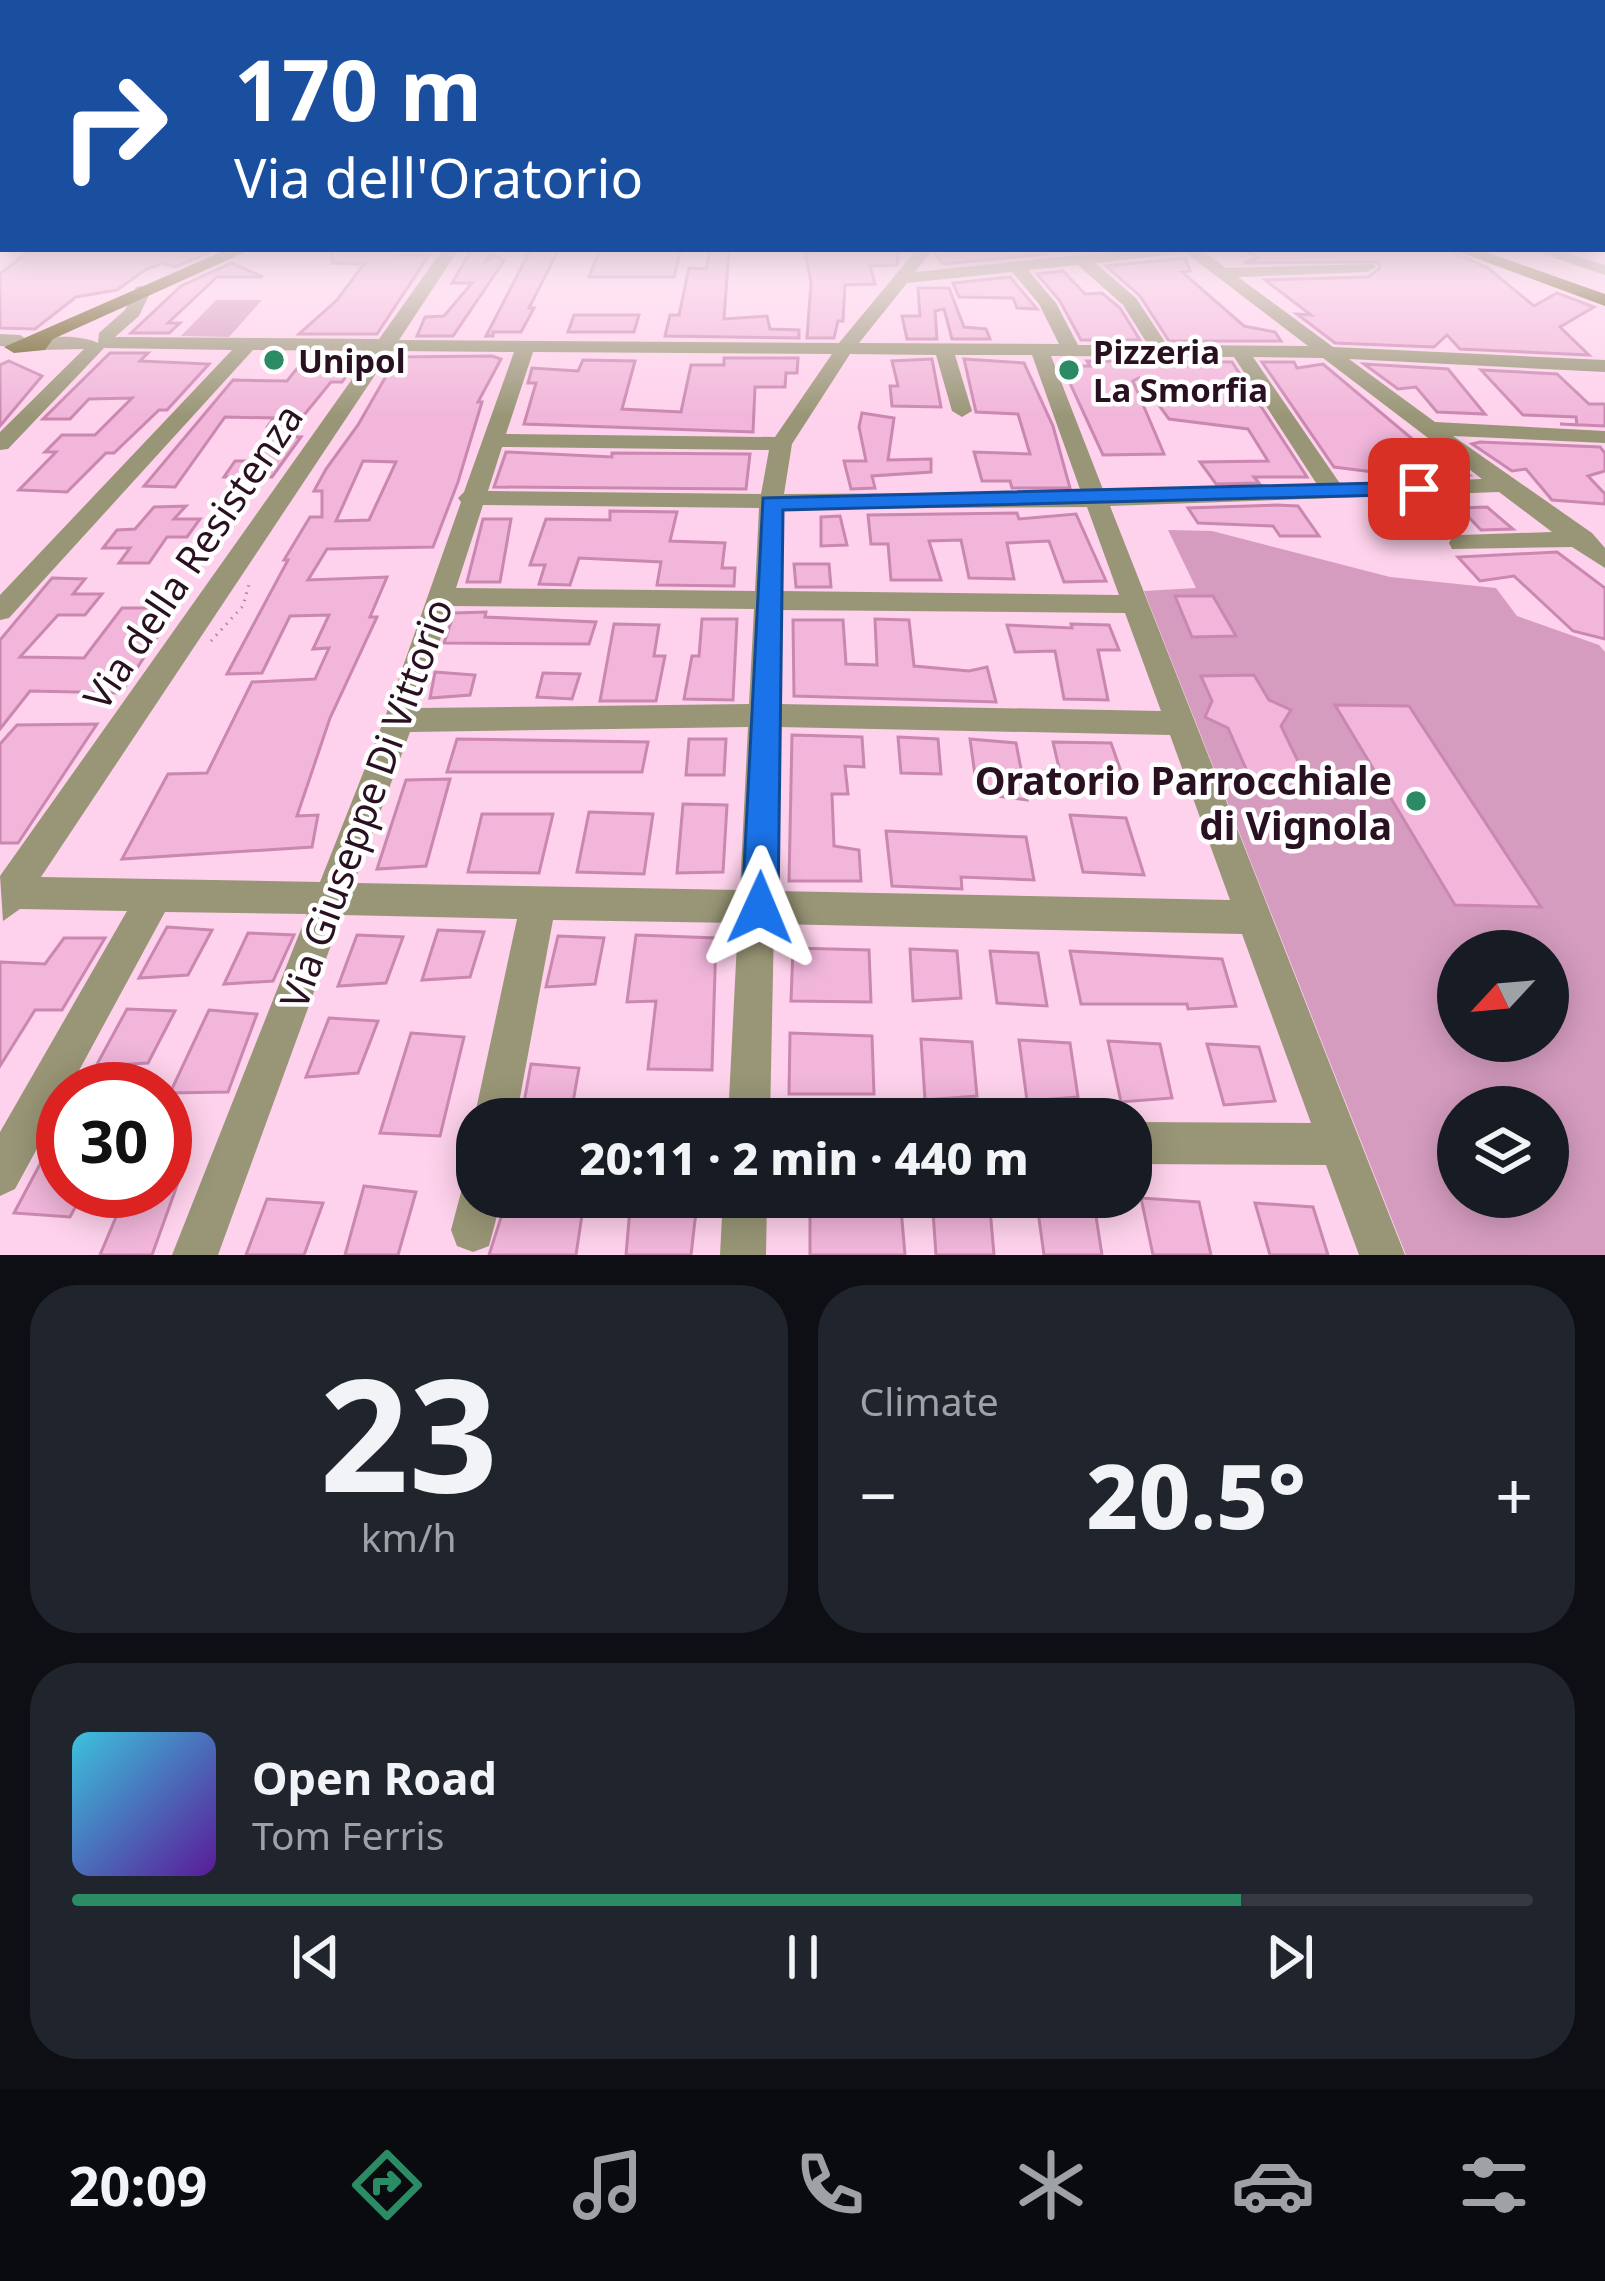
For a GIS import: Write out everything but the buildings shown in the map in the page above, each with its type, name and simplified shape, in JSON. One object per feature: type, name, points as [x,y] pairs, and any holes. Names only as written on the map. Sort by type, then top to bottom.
[{"type":"main road","points":[[19,344],[122,300]]},
{"type":"street","points":[[0,444],[133,312],[138,300]]},
{"type":"street","name":"Via della Resistenza","points":[[4,897],[414,300]]},
{"type":"street","points":[[750,1098],[771,503],[781,444],[845,348],[885,300]]},
{"type":"street","points":[[1044,300],[1098,499],[1177,723],[1382,1255]]},
{"type":"street","points":[[1127,300],[1161,351]]},
{"type":"street","points":[[1257,300],[1605,560]]},
{"type":"street","points":[[19,344],[1325,352],[1605,365]]},
{"type":"street","points":[[0,611],[248,344]]},
{"type":"street","name":"Via Giuseppe Di Vittorio","points":[[195,1255],[399,720],[525,347]]},
{"type":"street","points":[[944,349],[962,411]]},
{"type":"street","points":[[1239,351],[1335,494]]},
{"type":"street","points":[[1430,428],[1605,437]]},
{"type":"street","points":[[491,440],[781,444]]},
{"type":"street","points":[[470,499],[771,503],[1098,499],[1335,494],[1502,484]]},
{"type":"street","points":[[1461,543],[1605,541]]},
{"type":"street","points":[[441,597],[1136,604]]},
{"type":"street","points":[[399,720],[765,715],[1177,723]]},
{"type":"street","points":[[4,897],[155,894],[1253,917]]},
{"type":"street","points":[[0,1174],[155,894]]},
{"type":"street","points":[[499,1098],[538,904]]},
{"type":"street","points":[[1152,1143],[1342,1144]]},
{"type":"street","points":[[743,1255],[745,1218]]},
{"type":"shaded area","points":[[216,300],[262,300],[229,337],[181,336]]},
{"type":"shaded area","name":"Oratorio Parrocchiale di Vignola","points":[[1168,530],[1212,531],[1390,577],[1496,588],[1517,616],[1599,645],[1605,652],[1605,1255],[1406,1255],[1144,591],[1196,588]]},
{"type":"place","name":"Unipol","points":[[274,360]]},
{"type":"place","name":"Pizzeria La Smorfia","points":[[1069,370]]},
{"type":"place","name":"Oratorio Parrocchiale di Vignola","points":[[1416,801]]},
{"type":"route","points":[[760,908],[771,503],[1419,489]]}]
